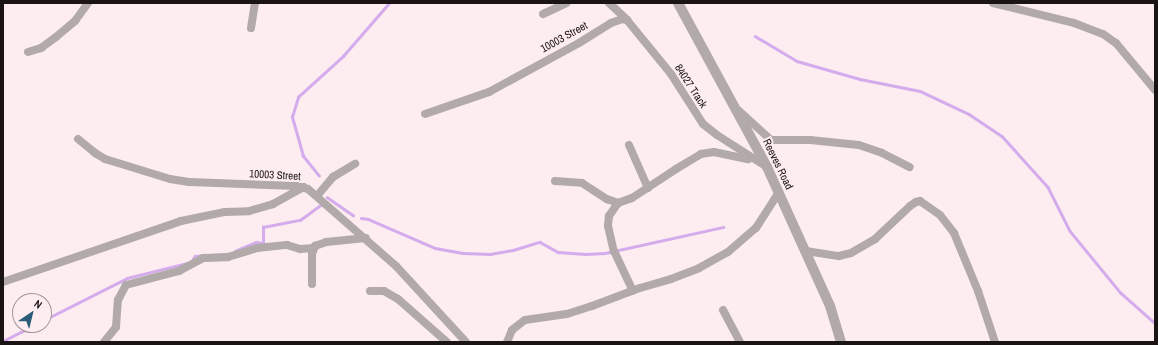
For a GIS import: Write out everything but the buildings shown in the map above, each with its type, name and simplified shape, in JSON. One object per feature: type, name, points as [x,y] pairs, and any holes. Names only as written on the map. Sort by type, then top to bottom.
[{"type":"street","points":[[28,52],[41,48],[56,37],[75,21],[88,3]]},
{"type":"street","points":[[250,28],[255,3]]},
{"type":"street","points":[[543,14],[567,3]]},
{"type":"street","name":"84027 Track","points":[[609,3],[627,20],[671,74],[704,124],[712,132],[767,167]]},
{"type":"street","name":"Reeves Road","points":[[678,3],[767,167],[830,306],[841,342]]},
{"type":"street","points":[[993,3],[1074,23],[1103,34],[1116,43],[1155,90]]},
{"type":"street","name":"10003 Street","points":[[425,114],[489,92],[579,43],[611,23],[622,19],[627,20]]},
{"type":"street","points":[[736,108],[770,140],[810,140],[859,145],[882,153],[910,167]]},
{"type":"street","name":"10003 Street","points":[[78,139],[105,159],[170,180],[304,187],[317,196],[340,218],[366,238],[402,272],[466,342]]},
{"type":"street","points":[[629,146],[648,188]]},
{"type":"street","points":[[555,181],[582,183],[607,200],[618,203],[632,198],[691,159],[708,152],[733,155],[754,160]]},
{"type":"street","points":[[317,196],[333,177],[355,164]]},
{"type":"street","points":[[3,282],[181,221],[224,212],[249,211],[273,204],[304,187]]},
{"type":"street","points":[[507,342],[512,330],[525,320],[566,314],[699,268],[728,252],[756,228],[779,192]]},
{"type":"street","points":[[806,251],[839,256],[851,253],[875,239],[910,206],[920,201],[940,216],[954,233],[978,291],[995,342]]},
{"type":"street","points":[[618,203],[609,216],[608,226],[614,251],[633,290]]},
{"type":"street","points":[[312,284],[312,254],[314,248],[318,244],[366,238]]},
{"type":"street","points":[[104,342],[116,327],[118,300],[126,285],[179,271],[203,258],[228,257],[257,248],[289,246],[300,249],[314,248]]},
{"type":"street","points":[[370,291],[384,291],[398,299],[447,342]]},
{"type":"street","points":[[723,310],[740,342]]},
{"type":"waterway","points":[[319,176],[303,156],[292,117],[298,97],[343,56],[389,3]]},
{"type":"waterway","points":[[755,36],[797,61],[860,79],[920,91],[969,114],[1002,136],[1048,187],[1070,231],[1121,293],[1155,323]]},
{"type":"waterway","points":[[327,197],[353,215]]},
{"type":"waterway","points":[[235,251],[256,242],[263,243],[263,227],[300,220],[322,204]]},
{"type":"waterway","points":[[361,218],[368,219],[435,248],[463,253],[490,254],[513,250],[540,242],[558,252],[585,254],[605,253],[723,227]]},
{"type":"waterway","points":[[52,316],[127,278],[191,262],[195,256],[227,254]]},
{"type":"waterway","points":[[3,341],[18,333]]}]
